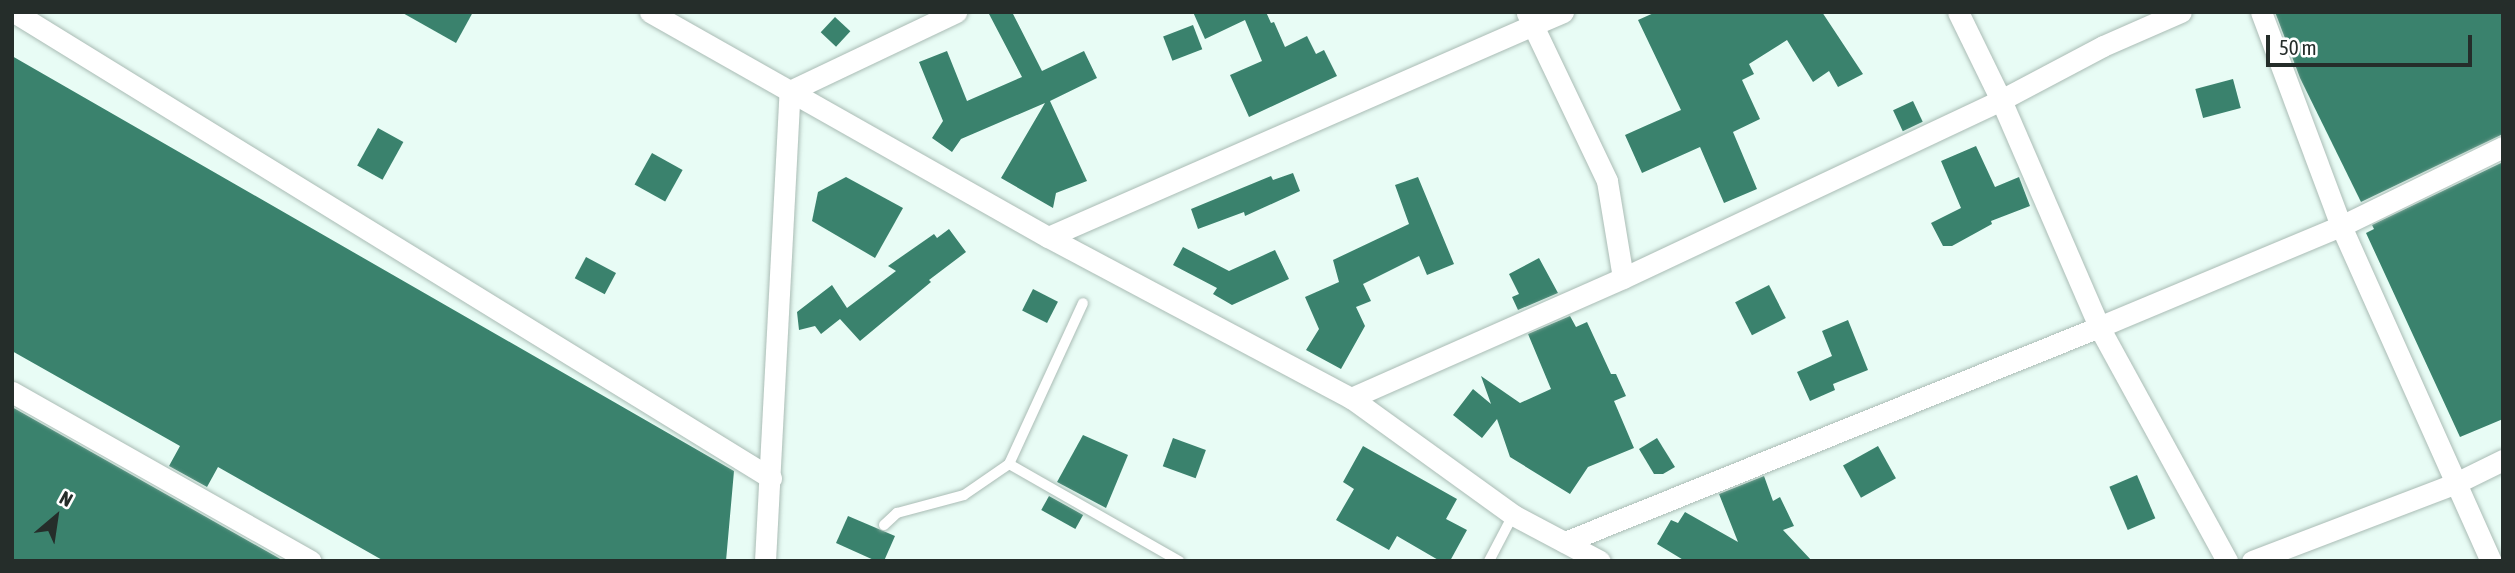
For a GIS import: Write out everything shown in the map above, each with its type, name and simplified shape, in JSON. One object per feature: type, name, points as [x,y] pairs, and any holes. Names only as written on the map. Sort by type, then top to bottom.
[{"type":"street","points":[[14,12],[771,478]]},
{"type":"street","points":[[650,12],[1048,237],[1351,398],[1513,515],[1600,561]]},
{"type":"street","points":[[790,91],[956,12]]},
{"type":"street","points":[[1048,237],[1530,18],[1563,12]]},
{"type":"street","points":[[1958,12],[2001,100],[2099,327],[2227,561]]},
{"type":"street","points":[[1351,398],[1623,278],[2001,100],[2103,46],[2181,12]]},
{"type":"street","points":[[2261,12],[2342,226],[2454,484],[2491,561]]},
{"type":"street","points":[[1530,18],[1607,181],[1623,278]]},
{"type":"street","points":[[765,561],[790,91]]},
{"type":"street","points":[[1565,542],[2342,226],[2503,147]]},
{"type":"street","points":[[12,392],[311,561]]},
{"type":"street","points":[[2252,561],[2454,484],[2503,460]]},
{"type":"lane","points":[[884,525],[897,513],[964,495],[1010,464],[1083,303]]},
{"type":"lane","points":[[1010,464],[1179,561]]},
{"type":"lane","points":[[1489,561],[1513,515]]},
{"type":"building","points":[[401,12],[473,12],[456,43]]},
{"type":"building","points":[[988,12],[1012,12],[1042,71],[1084,51],[1097,78],[1050,101],[1087,181],[1056,193],[1053,208],[1001,178],[1045,103],[961,139],[952,152],[932,138],[943,121],[919,62],[947,51],[967,101],[1022,77]]},
{"type":"building","points":[[1193,12],[1266,12],[1271,23],[1274,22],[1285,47],[1307,36],[1316,54],[1324,50],[1337,76],[1249,117],[1230,75],[1262,61],[1245,20],[1205,39]]},
{"type":"building","points":[[1656,12],[1822,12],[1863,74],[1838,87],[1829,71],[1813,82],[1787,40],[1749,64],[1754,74],[1742,80],[1760,119],[1733,132],[1757,189],[1724,203],[1700,147],[1642,173],[1625,135],[1681,110],[1638,20]]},
{"type":"building","points":[[2275,12],[2503,12],[2503,134],[2361,202],[2300,78]]},
{"type":"building","points":[[835,17],[850,31],[836,47],[821,32]]},
{"type":"building","points":[[1193,25],[1202,49],[1172,61],[1163,36]]},
{"type":"building","points":[[12,56],[734,471],[726,561],[384,561],[218,467],[207,487],[169,466],[180,446],[12,351]]},
{"type":"building","points":[[2233,79],[2241,108],[2203,118],[2195,89]]},
{"type":"building","points":[[1913,101],[1923,122],[1903,131],[1893,110]]},
{"type":"building","points":[[378,128],[403,142],[383,180],[357,166]]},
{"type":"building","points":[[1976,146],[1995,187],[2019,177],[2030,206],[1991,221],[1992,224],[1952,246],[1943,246],[1931,223],[1961,208],[1941,161]]},
{"type":"building","points":[[652,153],[683,170],[665,201],[635,184]]},
{"type":"building","points":[[2503,162],[2503,419],[2460,437],[2366,233],[2374,229],[2372,225]]},
{"type":"building","points":[[1293,173],[1300,191],[1245,216],[1244,212],[1198,229],[1191,209],[1271,176],[1273,180]]},
{"type":"building","points":[[846,177],[903,208],[875,258],[812,221],[818,192]]},
{"type":"building","points":[[1418,177],[1454,264],[1427,275],[1419,256],[1363,284],[1371,301],[1356,307],[1365,326],[1341,369],[1306,350],[1319,329],[1305,297],[1339,282],[1333,260],[1409,224],[1395,185]]},
{"type":"building","points":[[949,229],[966,252],[929,280],[931,282],[860,341],[840,319],[821,334],[815,326],[799,330],[797,312],[832,285],[847,308],[896,271],[888,266],[934,234],[937,238]]},
{"type":"building","points":[[1183,247],[1229,271],[1275,250],[1289,279],[1232,305],[1213,294],[1217,288],[1173,265]]},
{"type":"building","points":[[586,257],[616,273],[605,294],[575,278]]},
{"type":"building","points":[[1539,258],[1558,293],[1518,310],[1512,297],[1519,294],[1509,274]]},
{"type":"building","points":[[1769,285],[1786,318],[1752,335],[1735,302]]},
{"type":"building","points":[[1033,289],[1058,302],[1047,323],[1022,310]]},
{"type":"building","points":[[1570,316],[1576,327],[1587,322],[1611,374],[1616,374],[1626,396],[1614,401],[1634,448],[1588,467],[1570,494],[1510,457],[1497,419],[1482,438],[1453,415],[1473,389],[1491,404],[1481,376],[1520,403],[1551,389],[1528,334]]},
{"type":"building","points":[[1848,320],[1868,370],[1833,384],[1835,390],[1810,401],[1797,372],[1832,356],[1822,331]]},
{"type":"building","points":[[12,407],[284,561],[12,561]]},
{"type":"building","points":[[1083,435],[1128,455],[1106,508],[1057,482]]},
{"type":"building","points":[[1173,438],[1206,450],[1196,478],[1163,466]]},
{"type":"building","points":[[1657,438],[1675,467],[1663,474],[1654,474],[1639,449]]},
{"type":"building","points":[[1363,446],[1457,499],[1446,519],[1467,530],[1450,561],[1440,561],[1397,536],[1389,550],[1336,520],[1354,489],[1343,482]]},
{"type":"building","points":[[1878,446],[1896,478],[1861,498],[1843,465]]},
{"type":"building","points":[[2137,475],[2155,518],[2128,530],[2109,487]]},
{"type":"building","points":[[1764,476],[1773,501],[1780,497],[1794,526],[1783,530],[1812,561],[1685,561],[1657,544],[1671,520],[1678,523],[1685,512],[1738,542],[1719,494]]},
{"type":"building","points":[[1049,496],[1083,515],[1075,529],[1041,510]]},
{"type":"building","points":[[848,516],[895,536],[884,561],[876,561],[836,543]]}]
